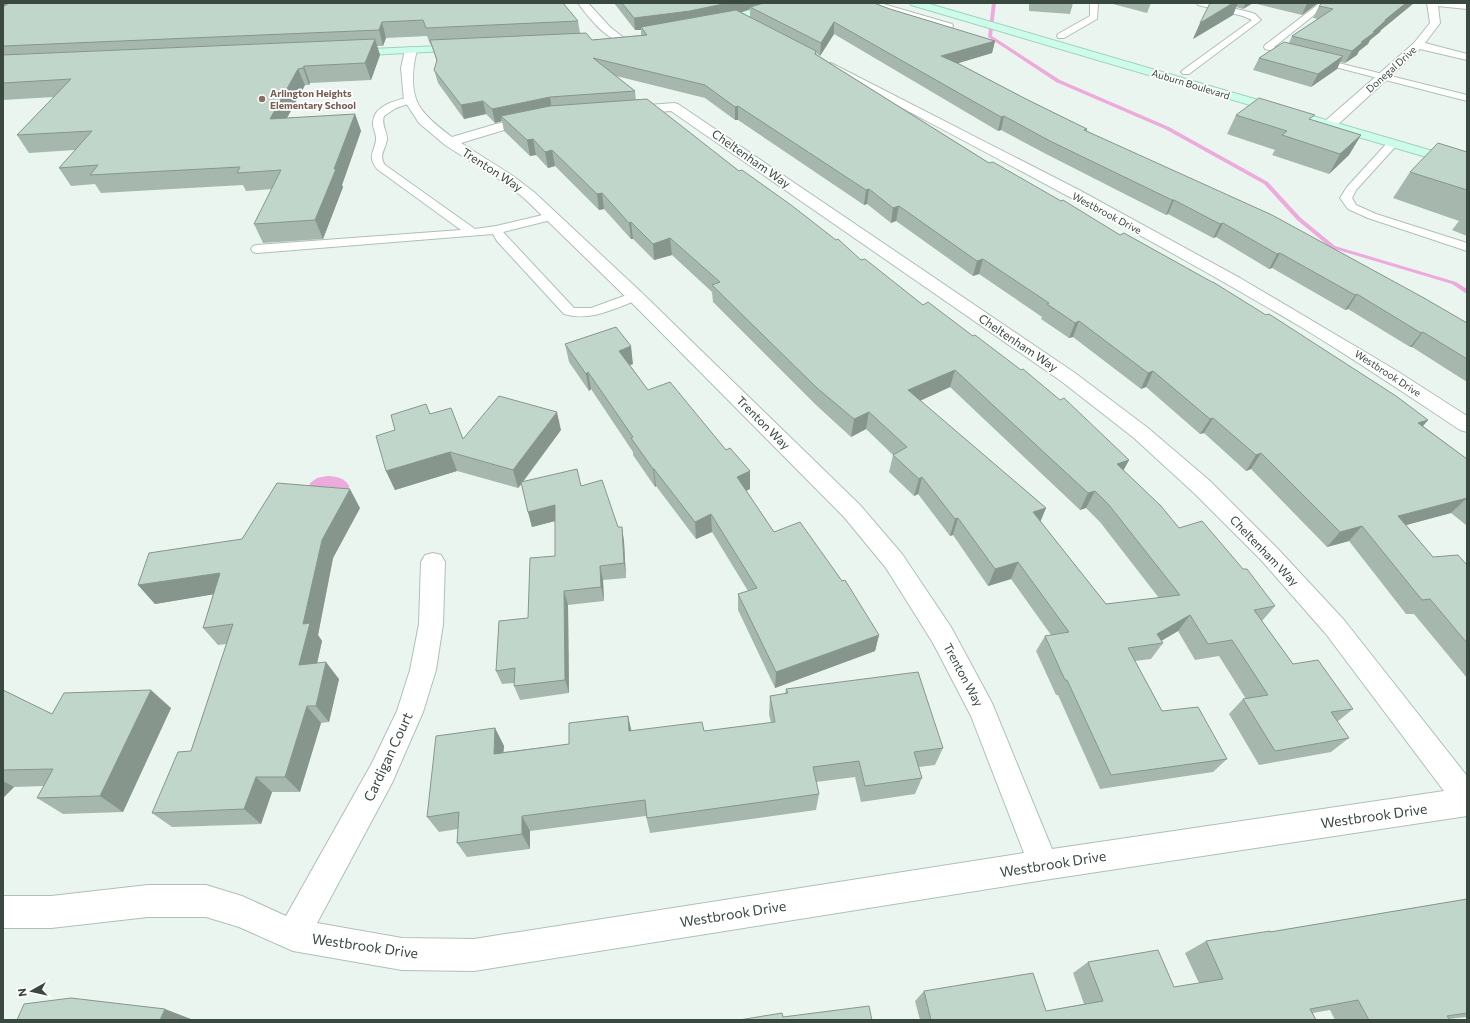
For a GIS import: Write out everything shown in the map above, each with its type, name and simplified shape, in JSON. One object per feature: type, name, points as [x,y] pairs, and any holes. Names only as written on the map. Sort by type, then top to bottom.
[{"type":"main road","points":[[706,24],[789,3]]},
{"type":"main road","name":"Auburn Boulevard","points":[[915,3],[1001,23],[1334,121],[1467,153]]},
{"type":"main road","name":"Auburn Boulevard","points":[[948,3],[983,18]]},
{"type":"main road","name":"Auburn Boulevard","points":[[1001,23],[1061,36],[1186,72],[1334,121],[1392,144],[1467,165]]},
{"type":"main road","points":[[605,40],[623,38]]},
{"type":"main road","points":[[340,53],[472,48]]},
{"type":"street","points":[[583,3],[594,13],[606,29],[623,38]]},
{"type":"street","points":[[869,3],[948,26]]},
{"type":"street","name":"Donegal Drive","points":[[1334,121],[1418,45],[1435,23],[1432,3]]},
{"type":"street","points":[[1437,3],[1467,6]]},
{"type":"street","points":[[738,17],[752,25]]},
{"type":"street","points":[[1418,45],[1467,57]]},
{"type":"street","name":"Trenton Way","points":[[411,50],[407,68],[410,100],[424,120],[450,142],[508,179],[529,195],[635,296],[852,511],[894,561],[942,635],[983,712],[1044,865]]},
{"type":"street","name":"Westbrook Drive","points":[[815,58],[1214,270],[1364,357],[1467,425]]},
{"type":"street","name":"Cheltenham Way","points":[[613,111],[674,107],[1068,377],[1141,432],[1202,487],[1270,555],[1335,627],[1467,799]]},
{"type":"street","points":[[450,142],[501,127],[552,116]]},
{"type":"street","name":"Cardigan Court","points":[[293,935],[382,773],[410,712],[423,670],[431,624],[433,562]]},
{"type":"street","name":"Westbrook Drive","points":[[3,912],[51,912],[148,901],[206,901],[242,912],[293,935],[402,954],[474,955],[1044,865],[1467,802]]},
{"type":"lane","points":[[1061,36],[1094,17],[1094,3]]},
{"type":"lane","points":[[1186,72],[1257,20],[1246,14],[1201,3]]},
{"type":"lane","points":[[1325,3],[1268,47],[1467,98]]},
{"type":"lane","points":[[410,100],[390,107],[378,117],[377,121],[382,140],[376,156],[376,162],[473,233]]},
{"type":"lane","points":[[1392,144],[1346,198],[1352,207],[1372,216],[1467,247]]},
{"type":"lane","points":[[257,249],[473,233],[496,230],[551,217]]},
{"type":"lane","points":[[496,230],[501,238],[569,312],[579,314],[591,312],[635,296]]},
{"type":"shaded area","points":[[327,476],[342,479],[349,486],[349,490],[309,488],[310,483],[317,478]]},
{"type":"building","points":[[9,3],[563,3],[578,21],[426,28],[423,20],[382,22],[379,30],[3,46],[3,7]]},
{"type":"building","points":[[622,3],[728,3],[690,11],[634,18]]},
{"type":"building","points":[[764,3],[874,3],[995,41],[941,56],[1087,129],[1084,130],[1272,215],[1424,298],[1467,323],[1467,359],[1357,294],[1355,295],[1280,253],[1277,254],[1223,223],[1220,224],[1174,200],[1050,141],[1004,116],[1001,117],[834,22],[821,43],[750,7]]},
{"type":"building","points":[[1210,3],[1233,3],[1200,23]]},
{"type":"building","points":[[1322,3],[1406,3],[1385,20],[1373,32],[1375,32],[1361,42],[1363,42],[1352,51],[1292,36],[1333,9],[1319,6]]},
{"type":"building","points":[[736,10],[816,51],[815,54],[989,163],[993,162],[1061,201],[1063,200],[1120,235],[1124,233],[1213,282],[1266,315],[1269,314],[1396,396],[1428,420],[1418,423],[1467,459],[1467,498],[1398,516],[1433,557],[1458,555],[1467,565],[1467,643],[1430,599],[1422,600],[1362,526],[1340,532],[1261,453],[1256,455],[1213,418],[1210,419],[1153,371],[1148,373],[1079,321],[1075,323],[1047,304],[1049,303],[983,259],[977,261],[899,206],[893,208],[869,189],[866,190],[738,106],[735,107],[705,85],[593,58],[635,91],[550,97],[492,109],[483,101],[461,105],[434,70],[437,60],[430,40],[586,33],[592,40],[647,35],[641,27]]},
{"type":"building","points":[[375,39],[365,63],[304,66],[303,68],[298,69],[270,119],[355,114],[334,169],[336,169],[315,220],[254,224],[281,170],[237,173],[240,167],[90,175],[98,165],[59,168],[92,131],[17,135],[71,79],[3,83],[3,55]]},
{"type":"building","points":[[1284,42],[1343,56],[1318,74],[1259,58]]},
{"type":"building","points":[[1259,98],[1315,115],[1309,119],[1361,135],[1340,154],[1282,135],[1287,131],[1236,115]]},
{"type":"building","points":[[647,99],[739,171],[742,170],[836,240],[838,239],[861,260],[865,259],[923,305],[928,302],[1021,370],[1023,369],[1060,400],[1064,398],[1129,460],[1117,464],[1161,506],[1179,528],[1202,521],[1243,569],[1247,569],[1275,606],[1254,610],[1293,664],[1318,660],[1353,709],[1331,712],[1349,738],[1275,751],[1243,699],[1268,695],[1232,640],[1208,644],[1190,615],[1157,634],[1163,643],[1128,648],[1162,711],[1198,707],[1227,759],[1111,775],[1045,636],[1069,632],[1018,562],[995,569],[958,518],[955,519],[922,477],[919,479],[893,455],[907,447],[869,412],[854,419],[817,388],[712,285],[720,282],[670,238],[653,244],[631,222],[629,223],[602,193],[597,194],[552,150],[545,152],[533,139],[527,140],[501,116],[550,106]],"holes":[[[955,370],[1088,493],[1095,491],[1109,505],[1180,595],[1106,604],[1033,512],[1046,508],[908,390]]]},
{"type":"building","points":[[1438,143],[1467,152],[1467,190],[1410,172]]},
{"type":"building","points":[[616,327],[631,346],[619,351],[648,390],[670,382],[726,450],[730,448],[750,471],[737,477],[774,532],[800,522],[842,581],[845,580],[879,635],[776,672],[738,594],[757,588],[711,514],[695,522],[653,469],[588,372],[586,374],[565,344]]},
{"type":"building","points":[[499,396],[557,412],[513,470],[450,452],[386,471],[376,436],[395,430],[391,415],[426,404],[430,414],[451,408],[463,439]]},
{"type":"building","points":[[577,469],[581,486],[602,480],[618,527],[622,527],[624,563],[600,566],[601,587],[564,591],[565,680],[514,686],[515,668],[496,671],[499,621],[528,618],[530,558],[555,556],[555,505],[528,512],[521,482]]},
{"type":"building","points":[[277,483],[350,489],[322,540],[303,624],[310,623],[299,665],[326,662],[316,706],[307,706],[285,777],[256,777],[244,809],[152,813],[178,752],[191,751],[233,624],[203,628],[220,573],[138,585],[149,553],[242,539]]},
{"type":"building","points":[[918,672],[943,748],[914,752],[922,778],[865,786],[859,761],[813,767],[819,794],[647,818],[645,800],[522,816],[522,834],[457,843],[459,812],[427,817],[436,736],[495,728],[494,754],[569,744],[569,723],[628,716],[629,731],[702,722],[704,731],[775,722],[770,696],[788,693],[786,689]]},
{"type":"building","points":[[3,690],[52,714],[64,693],[151,690],[100,796],[37,798],[53,769],[3,770]]},
{"type":"building","points":[[1467,899],[1467,1013],[1447,1016],[1450,1020],[1369,1020],[1358,1000],[1310,1009],[1316,1020],[931,1020],[924,991],[1033,973],[1046,1011],[1103,1001],[1088,962],[1158,950],[1174,987],[1223,979],[1206,941],[1270,932]]},
{"type":"building","points":[[71,998],[165,1009],[160,1020],[17,1020],[24,1004]]},
{"type":"building","points":[[869,1006],[872,1020],[739,1020],[782,1013],[783,1017]]},
{"type":"waterway","points":[[994,3],[990,36],[1058,81],[1167,128],[1266,183],[1299,219],[1333,247],[1454,283],[1467,292]]},
{"type":"place","name":"Arlington Heights Elementary School","points":[[262,99]]}]
